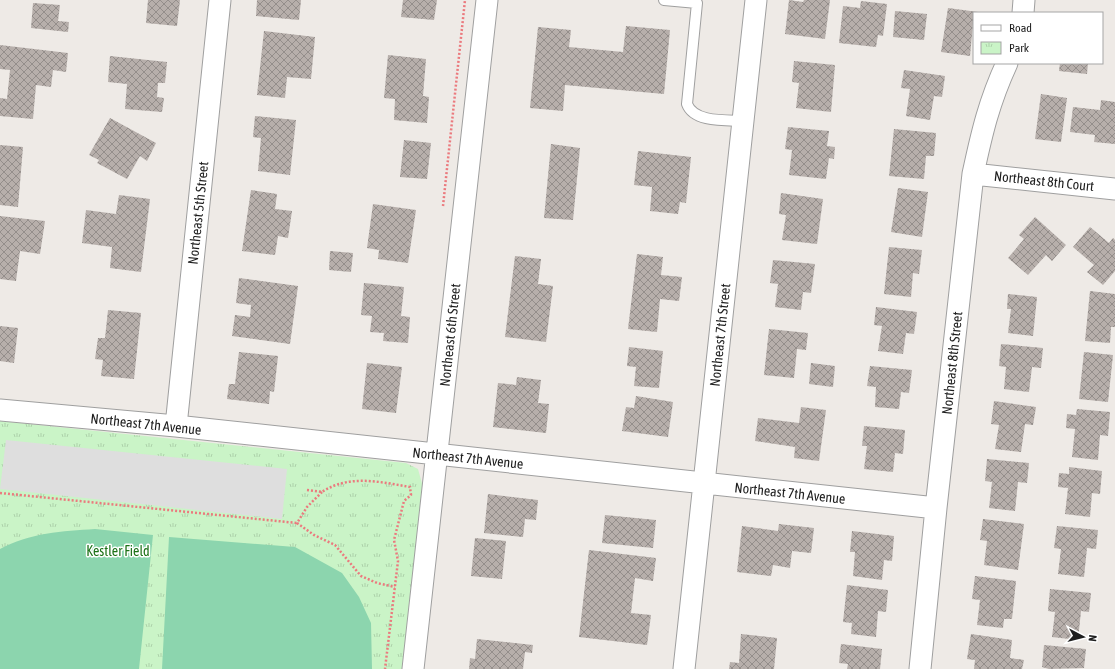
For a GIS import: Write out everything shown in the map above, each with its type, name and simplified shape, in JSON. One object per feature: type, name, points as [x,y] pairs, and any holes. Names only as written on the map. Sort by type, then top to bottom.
[{"type":"street","name":"Northeast 5th Street","points":[[176,426],[220,0]]},
{"type":"street","name":"Northeast 6th Street","points":[[413,669],[486,0]]},
{"type":"street","name":"Northeast 7th Street","points":[[684,669],[756,0]]},
{"type":"street","points":[[1023,12],[1024,0]]},
{"type":"street","name":"Northeast 8th Street","points":[[920,669],[936,508],[973,174],[993,94],[1007,64]]},
{"type":"street","name":"Northeast 8th Court","points":[[973,174],[1115,189]]},
{"type":"street","name":"Northeast 7th Avenue","points":[[0,410],[176,426],[936,508]]},
{"type":"lane","points":[[664,0],[697,4],[687,104],[688,108],[704,117],[744,121]]},
{"type":"path","points":[[297,523],[307,508],[322,492],[334,484],[364,480],[410,487],[411,495],[404,501],[394,540],[398,561],[385,669]]},
{"type":"path","points":[[307,490],[322,492]]},
{"type":"path","points":[[0,493],[297,523],[314,535],[335,545],[362,576],[377,583],[395,587]]},
{"type":"green space","name":"Kestler Field","points":[[0,421],[406,463],[418,469],[423,487],[402,669],[0,669]]},
{"type":"green space","points":[[95,529],[153,535],[139,669],[0,669],[0,549],[34,536]]},
{"type":"green space","points":[[169,537],[295,547],[342,573],[359,597],[371,623],[372,669],[162,669]]},
{"type":"shaded area","points":[[6,440],[287,469],[282,519],[0,489]]},
{"type":"building","points":[[148,0],[180,0],[177,26],[146,23]]},
{"type":"building","points":[[257,0],[301,0],[299,20],[256,16]]},
{"type":"building","points":[[403,0],[437,0],[434,20],[401,17]]},
{"type":"building","points":[[789,0],[803,2],[804,0],[830,0],[825,39],[785,34]]},
{"type":"building","points":[[861,1],[887,4],[883,36],[878,35],[876,47],[839,43],[843,6],[860,8]]},
{"type":"building","points":[[33,3],[60,5],[58,21],[69,22],[68,32],[31,28]]},
{"type":"building","points":[[948,8],[978,12],[973,12],[970,56],[941,52]]},
{"type":"building","points":[[895,11],[927,14],[924,40],[893,37]]},
{"type":"building","points":[[626,26],[670,30],[664,94],[565,85],[563,111],[530,108],[538,27],[571,30],[569,47],[623,52]]},
{"type":"building","points":[[264,31],[315,37],[311,79],[287,77],[285,98],[257,95]]},
{"type":"building","points":[[0,45],[68,53],[66,72],[53,70],[51,87],[36,85],[33,119],[0,116],[0,98],[7,99],[10,70],[0,69]]},
{"type":"building","points":[[388,55],[426,59],[423,96],[429,97],[427,123],[394,120],[395,99],[384,98]]},
{"type":"building","points":[[110,56],[167,62],[165,83],[158,83],[157,97],[164,98],[162,112],[125,109],[127,84],[108,82]]},
{"type":"building","points":[[794,61],[835,65],[831,112],[796,108],[799,83],[792,82]]},
{"type":"building","points":[[1060,64],[1088,64],[1087,74],[1059,71]]},
{"type":"building","points":[[904,70],[945,76],[942,97],[934,96],[930,120],[906,116],[910,89],[901,88]]},
{"type":"building","points":[[1041,94],[1067,98],[1061,142],[1035,139]]},
{"type":"building","points":[[1101,100],[1115,102],[1115,144],[1094,142],[1095,135],[1070,132],[1073,107],[1100,110]]},
{"type":"building","points":[[255,116],[296,120],[290,175],[258,171],[261,138],[253,137]]},
{"type":"building","points":[[110,118],[156,143],[147,161],[140,156],[127,179],[97,163],[99,160],[89,155]]},
{"type":"building","points":[[788,127],[829,131],[827,146],[835,147],[834,159],[829,158],[826,179],[789,175],[792,150],[785,149]]},
{"type":"building","points":[[894,129],[936,133],[934,156],[926,156],[924,179],[889,176]]},
{"type":"building","points":[[404,140],[431,143],[427,179],[400,177]]},
{"type":"building","points":[[551,144],[580,148],[573,220],[544,218]]},
{"type":"building","points":[[0,145],[23,147],[18,207],[0,205]]},
{"type":"building","points":[[638,151],[691,157],[686,203],[680,202],[678,214],[650,211],[652,187],[634,185]]},
{"type":"building","points":[[898,188],[928,192],[922,237],[891,232]]},
{"type":"building","points":[[251,190],[277,194],[275,209],[292,211],[288,238],[278,236],[275,255],[242,251]]},
{"type":"building","points":[[781,193],[823,199],[817,244],[782,240],[786,215],[779,214]]},
{"type":"building","points":[[119,195],[150,199],[141,272],[110,268],[112,247],[82,243],[86,210],[116,214]]},
{"type":"building","points":[[373,204],[416,210],[408,263],[378,259],[379,250],[367,248]]},
{"type":"building","points":[[0,216],[45,221],[40,254],[20,251],[16,281],[0,279]]},
{"type":"building","points":[[1035,217],[1066,245],[1052,261],[1046,255],[1028,275],[1008,258],[1024,239],[1019,235]]},
{"type":"building","points":[[1090,227],[1109,243],[1113,238],[1115,240],[1115,271],[1103,285],[1087,272],[1094,265],[1073,247]]},
{"type":"building","points":[[889,247],[922,250],[919,274],[913,273],[911,297],[884,294]]},
{"type":"building","points":[[330,251],[353,253],[351,272],[329,270]]},
{"type":"building","points":[[637,254],[663,257],[661,275],[682,277],[679,301],[660,299],[657,332],[628,329]]},
{"type":"building","points":[[515,256],[541,259],[538,284],[553,286],[546,342],[505,337]]},
{"type":"building","points":[[773,260],[815,264],[811,293],[803,292],[801,310],[775,307],[778,284],[770,283]]},
{"type":"building","points":[[239,278],[298,286],[290,344],[232,336],[235,315],[250,317],[251,305],[236,303]]},
{"type":"building","points":[[364,283],[404,287],[401,316],[410,317],[408,343],[383,341],[384,333],[370,332],[372,316],[361,315]]},
{"type":"building","points":[[1090,291],[1115,294],[1115,327],[1111,327],[1110,343],[1085,341]]},
{"type":"building","points":[[1008,294],[1037,297],[1033,336],[1008,333],[1011,309],[1007,309]]},
{"type":"building","points":[[876,307],[917,312],[914,334],[906,333],[903,354],[878,351],[882,326],[874,325]]},
{"type":"building","points":[[108,310],[141,313],[134,379],[101,376],[103,360],[95,359],[98,338],[105,338]]},
{"type":"building","points":[[0,326],[18,328],[14,363],[0,361]]},
{"type":"building","points":[[769,329],[808,333],[806,350],[797,349],[794,378],[764,375]]},
{"type":"building","points":[[1001,344],[1043,348],[1041,368],[1032,367],[1029,392],[1004,389],[1006,367],[999,366]]},
{"type":"building","points":[[629,347],[663,351],[659,388],[634,386],[636,367],[627,366]]},
{"type":"building","points":[[239,352],[278,356],[274,392],[270,391],[269,404],[227,399],[229,384],[235,384]]},
{"type":"building","points":[[1084,352],[1113,355],[1108,402],[1079,399]]},
{"type":"building","points":[[367,363],[402,367],[396,413],[362,409]]},
{"type":"building","points":[[811,363],[835,366],[833,387],[809,384]]},
{"type":"building","points":[[870,366],[912,370],[909,393],[901,392],[899,409],[875,407],[876,387],[867,386]]},
{"type":"building","points":[[517,377],[541,380],[538,403],[549,404],[546,433],[493,427],[498,383],[516,385]]},
{"type":"building","points":[[636,396],[673,402],[668,437],[622,431],[626,407],[634,408]]},
{"type":"building","points":[[994,401],[1036,407],[1033,425],[1025,424],[1021,452],[995,449],[999,425],[991,424]]},
{"type":"building","points":[[801,407],[826,410],[819,461],[794,458],[795,447],[755,441],[758,418],[799,423]]},
{"type":"building","points":[[1077,409],[1110,412],[1108,436],[1100,435],[1098,460],[1072,457],[1075,429],[1066,428],[1067,414],[1076,415]]},
{"type":"building","points":[[864,426],[905,430],[903,454],[895,453],[893,472],[864,469],[867,446],[862,446]]},
{"type":"building","points":[[987,459],[1029,463],[1027,483],[1018,482],[1015,511],[989,508],[992,482],[985,481]]},
{"type":"building","points":[[1069,467],[1102,471],[1100,494],[1092,493],[1090,517],[1065,514],[1068,488],[1058,487],[1059,473],[1069,474]]},
{"type":"building","points":[[488,494],[538,500],[536,520],[525,519],[523,537],[484,533]]},
{"type":"building","points":[[605,515],[656,520],[653,548],[602,543]]},
{"type":"building","points":[[983,519],[1024,524],[1018,570],[984,565],[987,541],[980,540]]},
{"type":"building","points":[[779,524],[814,528],[811,553],[792,551],[790,568],[773,565],[771,576],[737,572],[742,526],[778,531]]},
{"type":"building","points":[[1057,526],[1098,530],[1096,549],[1087,548],[1084,577],[1058,574],[1061,549],[1054,548]]},
{"type":"building","points":[[852,531],[894,536],[892,561],[884,560],[882,580],[853,576],[855,552],[850,552]]},
{"type":"building","points":[[475,538],[506,541],[502,579],[471,576]]},
{"type":"building","points":[[589,550],[656,558],[653,581],[635,578],[631,613],[651,615],[647,645],[579,637]]},
{"type":"building","points":[[975,576],[1016,581],[1012,619],[1004,619],[1003,628],[977,625],[980,600],[972,599]]},
{"type":"building","points":[[847,585],[888,590],[886,612],[878,611],[876,637],[851,634],[852,623],[843,622]]},
{"type":"building","points":[[1050,589],[1091,593],[1089,612],[1081,611],[1078,640],[1052,637],[1055,612],[1048,611]]},
{"type":"building","points":[[741,634],[777,638],[774,669],[729,669],[730,662],[739,663]]},
{"type":"building","points":[[971,634],[1012,640],[1010,658],[1024,660],[1022,669],[974,669],[975,660],[967,659]]},
{"type":"building","points":[[477,639],[533,645],[532,653],[525,652],[523,669],[469,669],[470,658],[475,659]]},
{"type":"building","points":[[841,644],[882,649],[880,669],[847,669],[848,664],[839,663]]},
{"type":"building","points":[[1044,645],[1086,649],[1084,668],[1049,669],[1042,667]]}]
